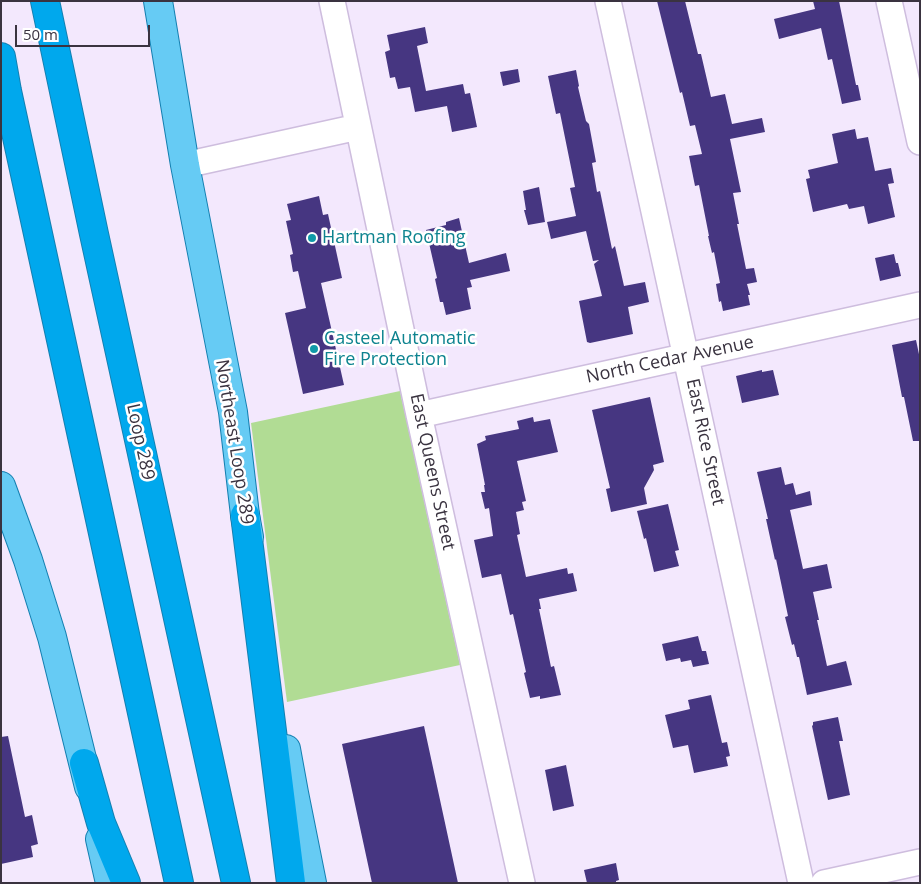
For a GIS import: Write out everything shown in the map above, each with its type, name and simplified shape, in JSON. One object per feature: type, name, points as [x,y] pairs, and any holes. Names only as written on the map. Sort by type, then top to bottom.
[{"type":"highway","name":"Loop 289","points":[[45,1],[236,883]]},
{"type":"highway","points":[[1,57],[179,883]]},
{"type":"highway","points":[[245,515],[291,883]]},
{"type":"highway","points":[[84,763],[101,823],[126,883]]},
{"type":"main road","name":"Northeast Loop 289","points":[[158,1],[185,166],[233,412],[245,515],[294,793],[312,883]]},
{"type":"main road","points":[[1,486],[28,560],[52,637],[84,763],[110,883]]},
{"type":"street","name":"East Queens Street","points":[[332,1],[419,415],[522,883]]},
{"type":"street","name":"East Rice Street","points":[[608,1],[801,883]]},
{"type":"street","points":[[889,1],[920,142]]},
{"type":"street","points":[[185,166],[358,127]]},
{"type":"street","name":"North Cedar Avenue","points":[[419,415],[920,305]]},
{"type":"street","points":[[824,883],[920,862]]},
{"type":"green space","points":[[400,391],[460,665],[287,702],[251,423]]},
{"type":"building","points":[[657,1],[685,1],[698,54],[701,54],[711,97],[725,94],[732,124],[762,118],[765,132],[730,139],[741,192],[733,193],[739,224],[737,224],[746,269],[754,268],[757,282],[747,284],[750,305],[723,311],[721,301],[719,302],[716,284],[720,283],[714,252],[712,253],[708,236],[699,185],[695,186],[689,156],[702,154],[695,125],[690,126],[682,92],[680,93]]},
{"type":"building","points":[[813,1],[839,1],[856,85],[858,85],[861,100],[842,104],[832,59],[828,60],[821,28],[779,39],[774,19],[815,9]]},
{"type":"building","points":[[425,27],[428,43],[417,46],[426,91],[463,84],[465,94],[470,93],[477,127],[452,132],[447,106],[415,112],[410,87],[398,89],[395,77],[390,78],[385,52],[390,50],[387,35]]},
{"type":"building","points":[[518,69],[520,82],[503,86],[500,72]]},
{"type":"building","points":[[576,70],[578,87],[586,121],[589,124],[596,162],[592,163],[597,192],[600,191],[612,249],[615,246],[624,286],[645,282],[649,302],[628,307],[633,334],[590,343],[587,342],[579,301],[602,296],[594,264],[599,260],[593,261],[586,231],[551,239],[547,222],[576,216],[570,188],[575,187],[560,113],[556,114],[548,76]]},
{"type":"building","points":[[855,129],[857,139],[868,137],[875,171],[891,168],[894,183],[888,184],[895,217],[868,224],[864,206],[849,209],[847,204],[813,212],[806,179],[810,178],[808,170],[838,163],[832,134]]},
{"type":"building","points":[[539,187],[545,222],[528,225],[524,210],[526,210],[523,191]]},
{"type":"building","points":[[319,196],[323,215],[328,214],[342,278],[321,283],[344,385],[303,394],[285,313],[306,308],[298,271],[293,272],[290,255],[293,254],[286,221],[291,220],[287,204]]},
{"type":"building","points":[[459,218],[469,263],[506,253],[510,271],[470,280],[472,287],[467,288],[471,309],[446,315],[443,302],[440,302],[435,279],[437,278],[426,230],[446,225],[446,222]]},
{"type":"building","points":[[894,254],[901,276],[880,281],[875,258]]},
{"type":"building","points":[[916,340],[920,359],[920,441],[913,441],[892,345]]},
{"type":"building","points":[[762,370],[762,372],[773,370],[779,395],[742,403],[736,376]]},
{"type":"building","points":[[650,397],[664,462],[653,465],[654,470],[644,488],[647,504],[611,512],[606,489],[610,488],[592,410]]},
{"type":"building","points":[[533,417],[534,422],[550,419],[558,452],[517,461],[526,501],[522,502],[524,510],[516,512],[520,534],[517,535],[526,577],[567,568],[568,574],[573,573],[577,591],[539,599],[541,609],[539,609],[551,667],[554,666],[561,695],[540,699],[540,696],[530,698],[513,614],[510,615],[501,574],[482,578],[474,540],[493,536],[489,508],[485,509],[481,492],[485,492],[485,485],[477,444],[486,440],[485,436],[519,429],[517,421]]},
{"type":"building","points":[[781,467],[785,485],[793,483],[796,495],[810,491],[812,505],[790,510],[803,569],[827,564],[832,588],[813,592],[827,666],[846,661],[852,685],[807,695],[799,657],[797,657],[794,644],[792,645],[785,617],[788,616],[757,472]]},
{"type":"building","points":[[668,504],[679,550],[675,551],[679,566],[654,572],[637,511]]},
{"type":"building","points":[[698,636],[702,651],[706,651],[709,664],[693,667],[691,660],[681,662],[680,658],[666,661],[662,644]]},
{"type":"building","points":[[711,695],[722,743],[727,742],[730,756],[726,757],[728,766],[694,773],[688,745],[673,748],[665,715],[690,709],[688,700]]},
{"type":"building","points":[[838,717],[843,741],[839,741],[850,795],[828,800],[812,726],[813,722]]},
{"type":"building","points":[[424,726],[458,883],[372,883],[342,744]]},
{"type":"building","points":[[8,736],[25,817],[32,815],[38,844],[31,846],[33,857],[1,864],[1,737]]},
{"type":"building","points":[[566,765],[574,806],[553,811],[545,770]]},
{"type":"building","points":[[616,863],[619,880],[616,883],[587,883],[584,870]]},
{"type":"place","name":"Hartman Roofing","points":[[312,238]]},
{"type":"place","name":"Casteel Automatic Fire Protection","points":[[314,349]]}]
